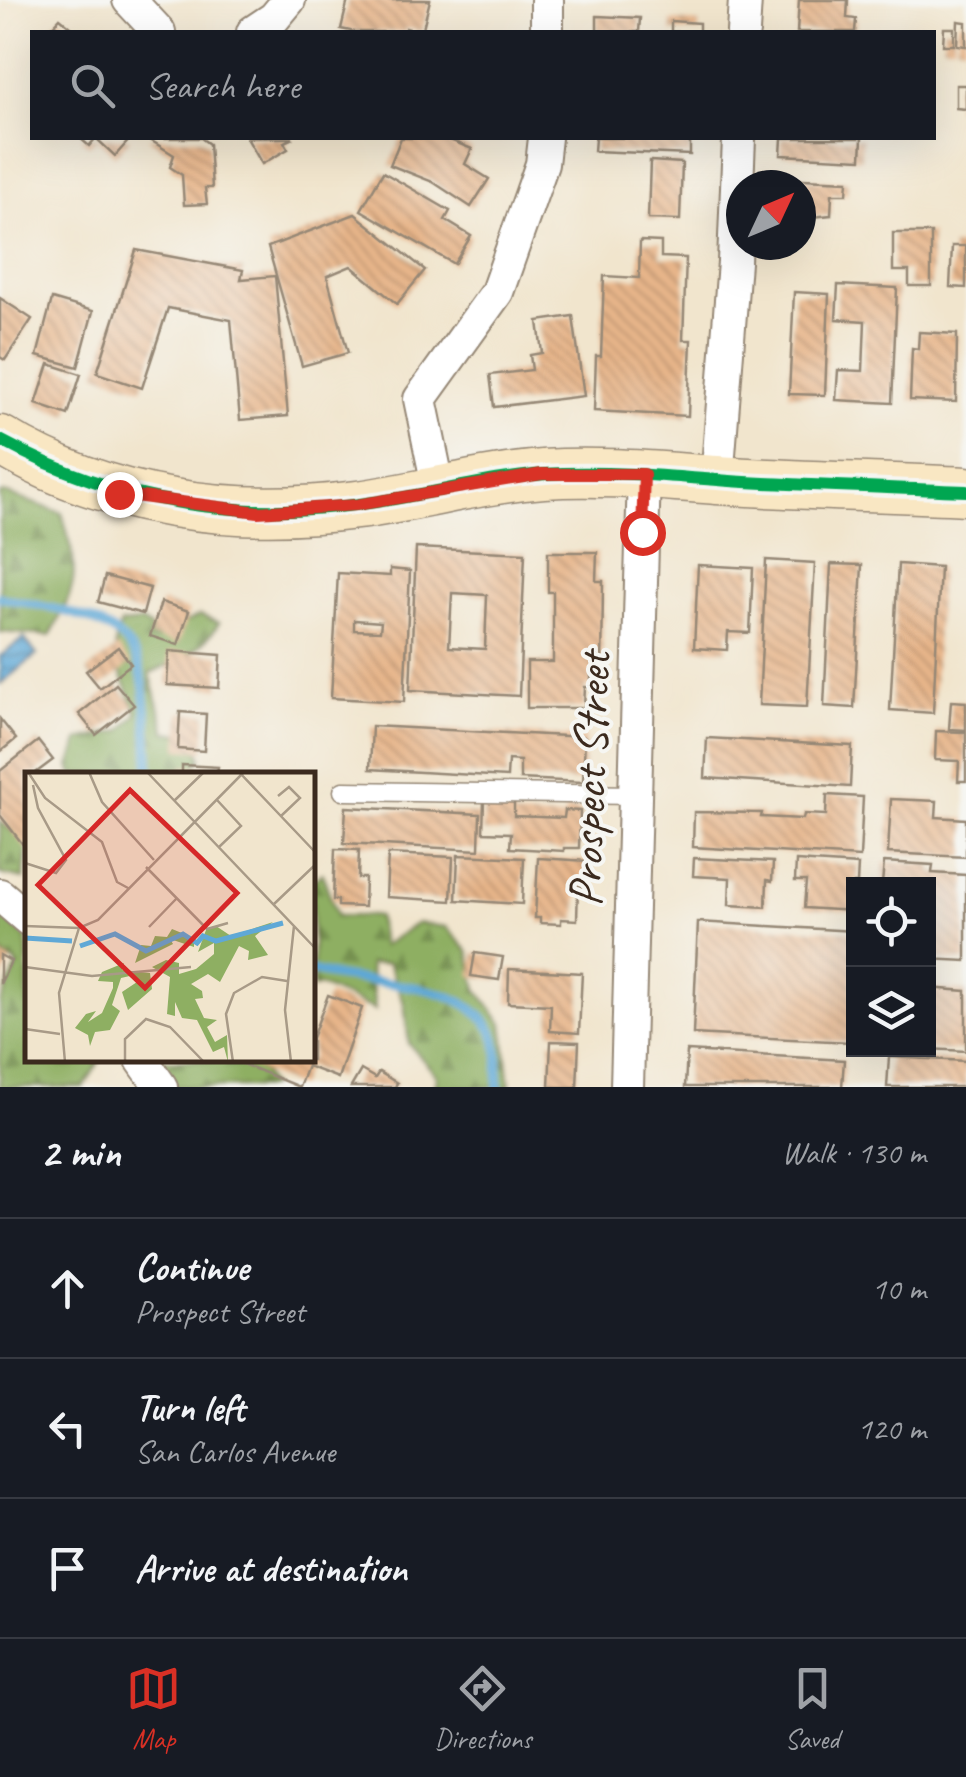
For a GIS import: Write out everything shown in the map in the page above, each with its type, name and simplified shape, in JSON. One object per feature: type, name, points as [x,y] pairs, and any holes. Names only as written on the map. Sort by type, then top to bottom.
[{"type":"main road","points":[[0,440],[72,478],[119,494],[258,512],[356,505],[542,474],[644,474],[966,491]]},
{"type":"street","points":[[129,0],[157,30]]},
{"type":"street","points":[[256,30],[274,18],[288,0]]},
{"type":"street","points":[[547,0],[547,30]]},
{"type":"street","points":[[743,30],[745,0]]},
{"type":"street","points":[[439,490],[420,399],[497,292],[542,164],[545,140]]},
{"type":"street","points":[[717,480],[739,140]]},
{"type":"street","name":"Prospect Street","points":[[628,1087],[644,474]]},
{"type":"street","points":[[0,895],[25,916]]},
{"type":"street","points":[[143,1062],[161,1087]]},
{"type":"lane","points":[[342,791],[635,795]]},
{"type":"green space","points":[[0,494],[62,513],[74,576],[67,602],[50,636],[0,632]]},
{"type":"green space","points":[[200,615],[219,623],[189,654],[150,673],[166,732],[195,736],[201,758],[190,772],[72,772],[70,767],[79,740],[121,731],[137,714],[116,658],[121,624],[142,622],[160,635]]},
{"type":"green space","points":[[0,821],[25,842],[25,867],[24,879],[0,874]]},
{"type":"green space","points":[[322,873],[337,916],[378,916],[382,946],[417,923],[446,927],[469,952],[477,989],[503,1024],[510,1087],[435,1087],[437,1076],[409,1044],[404,1003],[388,963],[369,964],[375,1010],[320,986],[315,987],[315,879]]},
{"type":"green space","points":[[0,913],[25,937],[25,1062],[99,1062],[84,1087],[0,1087],[0,1004],[18,965],[0,952]]},
{"type":"green space","points":[[145,1062],[259,1062],[270,1087],[146,1087]]},
{"type":"water","points":[[24,638],[37,655],[0,684],[0,656]]},
{"type":"building","points":[[348,0],[430,0],[422,30],[341,29]]},
{"type":"building","points":[[799,0],[848,0],[847,18],[856,19],[855,30],[797,30]]},
{"type":"building","points":[[597,16],[640,18],[639,30],[597,30]]},
{"type":"building","points":[[60,18],[75,30],[49,30]]},
{"type":"building","points":[[671,21],[699,23],[699,30],[671,30]]},
{"type":"building","points":[[958,21],[966,22],[966,46],[957,45]]},
{"type":"building","points":[[944,28],[954,28],[954,45],[943,45]]},
{"type":"building","points":[[956,85],[966,85],[966,109],[956,108]]},
{"type":"building","points":[[98,140],[129,140],[115,156]]},
{"type":"building","points":[[150,140],[204,140],[209,144],[212,188],[205,188],[207,204],[184,205],[182,175],[170,167],[174,155]]},
{"type":"building","points":[[248,140],[288,140],[284,142],[288,149],[262,164]]},
{"type":"building","points":[[400,140],[450,140],[472,149],[465,164],[489,179],[471,207],[433,182],[390,165]]},
{"type":"building","points":[[595,140],[690,140],[690,155],[594,151]]},
{"type":"building","points":[[782,140],[862,140],[861,159],[781,155]]},
{"type":"building","points":[[650,161],[682,163],[680,220],[648,219]]},
{"type":"building","points":[[383,172],[450,211],[445,220],[471,236],[454,264],[361,210]]},
{"type":"building","points":[[816,180],[848,181],[847,194],[832,194],[831,215],[816,216]]},
{"type":"building","points":[[355,214],[425,270],[397,304],[351,266],[327,276],[348,353],[302,366],[268,247]]},
{"type":"building","points":[[893,233],[931,233],[931,286],[909,286],[909,271],[893,271]]},
{"type":"building","points":[[640,241],[661,242],[661,257],[686,258],[683,340],[691,340],[688,416],[594,411],[604,276],[639,278]]},
{"type":"building","points":[[952,246],[966,246],[966,288],[950,287]]},
{"type":"building","points":[[136,250],[243,270],[241,279],[275,276],[288,416],[240,420],[231,320],[168,308],[142,388],[97,373]]},
{"type":"building","points":[[838,285],[897,288],[892,403],[836,400],[838,370],[863,371],[865,321],[836,319]]},
{"type":"building","points":[[794,292],[829,294],[825,395],[789,394]]},
{"type":"building","points":[[0,298],[32,319],[5,360],[0,357]]},
{"type":"building","points":[[52,299],[93,311],[78,367],[37,356]]},
{"type":"building","points":[[573,316],[584,396],[494,407],[490,375],[532,370],[530,355],[542,353],[538,321]]},
{"type":"building","points":[[919,332],[957,334],[956,402],[910,400],[912,348],[918,349]]},
{"type":"building","points":[[49,364],[81,374],[68,415],[36,404]]},
{"type":"building","points":[[416,548],[525,553],[519,696],[410,690]],"holes":[[[452,593],[487,595],[485,649],[449,647]]]},
{"type":"building","points":[[548,552],[597,552],[596,581],[603,581],[602,672],[591,672],[591,687],[585,687],[584,708],[527,708],[527,662],[553,662],[553,592],[548,592]]},
{"type":"building","points":[[766,560],[815,563],[807,707],[759,705]]},
{"type":"building","points":[[831,564],[862,565],[854,708],[824,706]]},
{"type":"building","points":[[898,564],[940,567],[933,713],[890,710]]},
{"type":"building","points":[[698,565],[753,568],[750,633],[728,632],[727,650],[694,648]]},
{"type":"building","points":[[390,569],[410,571],[404,702],[331,698],[338,573],[390,576]],"holes":[[[354,620],[381,622],[380,631],[354,630]]]},
{"type":"building","points":[[105,576],[150,588],[143,614],[98,602]]},
{"type":"building","points":[[161,602],[189,611],[178,645],[150,636]]},
{"type":"building","points":[[118,647],[131,664],[100,688],[86,671]]},
{"type":"building","points":[[169,651],[221,655],[219,688],[167,685]]},
{"type":"building","points":[[116,684],[134,705],[96,735],[79,714]]},
{"type":"building","points":[[951,701],[966,702],[966,730],[949,729]]},
{"type":"building","points":[[180,712],[206,714],[204,751],[178,749]]},
{"type":"building","points":[[0,719],[16,739],[0,752]]},
{"type":"building","points":[[372,726],[585,737],[583,782],[520,779],[520,761],[508,760],[507,777],[370,769]]},
{"type":"building","points":[[936,731],[966,732],[966,781],[958,781],[959,761],[935,760]]},
{"type":"building","points":[[707,738],[852,746],[850,787],[705,778]]},
{"type":"building","points":[[38,741],[53,760],[37,772],[25,772],[25,847],[0,815],[0,771]]},
{"type":"building","points":[[182,765],[218,767],[217,772],[182,772]]},
{"type":"building","points":[[827,795],[863,797],[860,857],[693,847],[694,812],[762,813],[761,817],[803,819],[804,814],[826,815]]},
{"type":"building","points":[[891,799],[937,801],[936,817],[966,819],[966,857],[888,853]]},
{"type":"building","points":[[484,800],[514,802],[514,816],[564,818],[565,810],[580,811],[579,848],[510,848],[511,833],[483,832]]},
{"type":"building","points":[[346,807],[480,814],[479,850],[344,843]]},
{"type":"building","points":[[335,849],[359,850],[358,878],[365,878],[364,907],[338,906],[338,900],[333,900]]},
{"type":"building","points":[[388,854],[453,857],[451,901],[386,897]]},
{"type":"building","points":[[458,855],[524,858],[522,904],[456,900]]},
{"type":"building","points":[[538,858],[588,861],[586,887],[578,886],[577,920],[540,923],[540,918],[535,918]]},
{"type":"building","points":[[694,858],[773,862],[772,881],[767,880],[766,907],[729,905],[730,878],[693,876]]},
{"type":"building","points":[[796,861],[858,865],[857,877],[846,877],[846,911],[804,908],[806,881],[795,881]]},
{"type":"building","points":[[884,862],[933,865],[932,873],[966,875],[966,961],[936,959],[936,877],[883,877]]},
{"type":"building","points":[[698,922],[846,931],[846,1042],[693,1034]]},
{"type":"building","points":[[475,953],[503,957],[499,980],[471,976]]},
{"type":"building","points":[[0,955],[11,961],[0,984]]},
{"type":"building","points":[[509,969],[582,973],[579,1033],[550,1031],[551,1005],[508,1003]]},
{"type":"building","points":[[936,989],[966,991],[966,1051],[936,1049]]},
{"type":"building","points":[[328,995],[362,1008],[338,1078],[307,1066],[299,1087],[240,1063],[315,1062],[315,1030]]},
{"type":"building","points":[[551,1041],[579,1042],[577,1087],[549,1087]]},
{"type":"building","points":[[687,1051],[844,1060],[842,1087],[685,1087]]},
{"type":"building","points":[[889,1057],[966,1061],[966,1087],[887,1087]]},
{"type":"building","points":[[361,1070],[375,1078],[379,1072],[397,1083],[395,1087],[351,1087]]},
{"type":"waterway","points":[[0,597],[91,620],[122,639],[133,652],[142,678],[150,772]]},
{"type":"waterway","points":[[315,972],[411,986],[459,1001],[479,1014],[496,1038],[498,1087]]},
{"type":"transit line","points":[[0,440],[90,480],[136,494],[229,509],[325,508],[515,477],[563,473],[966,491]]},
{"type":"route","points":[[119,494],[258,512],[356,505],[542,474],[644,474],[642,532]]}]
